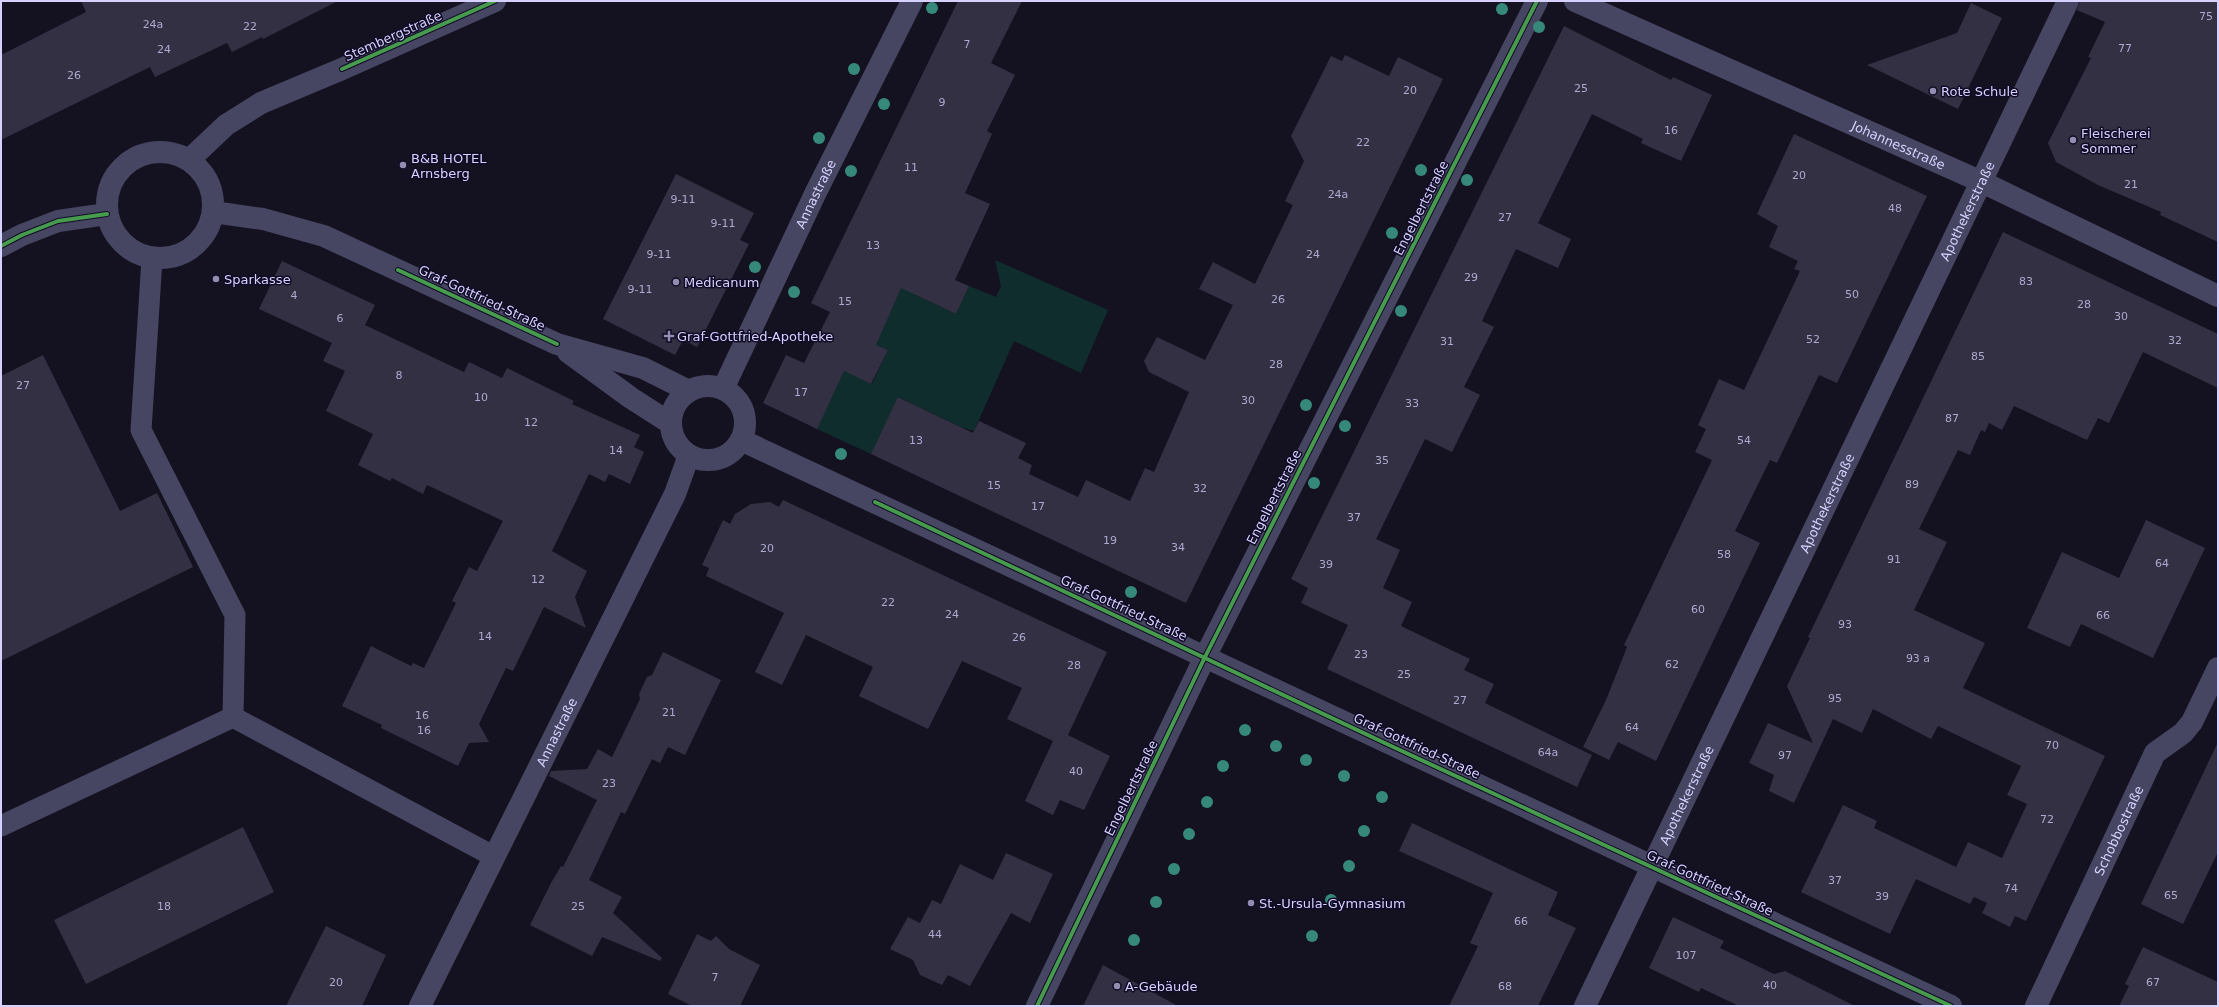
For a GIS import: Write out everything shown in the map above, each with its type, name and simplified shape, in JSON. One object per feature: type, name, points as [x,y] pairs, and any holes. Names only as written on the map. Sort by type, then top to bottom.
[{"type":"street","name":"Stembergstraße","points":[[189,160],[226,125],[261,103],[495,1]]},
{"type":"street","name":"Annastraße","points":[[723,389],[816,192],[912,1]]},
{"type":"street","name":"Engelbertstraße","points":[[1037,1006],[1205,657],[1537,1]]},
{"type":"street","name":"Johannesstraße","points":[[1575,1],[1982,182],[2218,296]]},
{"type":"street","name":"Apothekerstraße","points":[[1585,1006],[2068,1]]},
{"type":"street","points":[[151,152],[168,152],[189,160],[200,169],[208,180],[212,194],[213,212],[206,233],[190,250],[170,258],[152,259],[137,254],[124,246],[114,234],[107,214],[106,202],[109,187],[115,174],[125,164],[138,156],[151,152]]},
{"type":"street","name":"Graf-Gottfried-Straße","points":[[213,212],[263,219],[324,236],[557,344],[643,368],[689,391]]},
{"type":"street","points":[[1,246],[22,235],[58,221],[107,214]]},
{"type":"street","name":"Graf-Gottfried-Straße","points":[[557,344],[631,398],[670,423]]},
{"type":"street","points":[[705,386],[723,389],[733,396],[740,405],[745,416],[745,429],[741,440],[732,452],[718,459],[703,461],[689,455],[675,442],[670,423],[675,404],[689,391],[705,386]]},
{"type":"street","name":"Graf-Gottfried-Straße","points":[[741,440],[1651,867],[1951,1006]]},
{"type":"street","name":"Annastraße","points":[[420,1006],[493,856],[674,494],[689,455]]},
{"type":"street","name":"Schobbostraße","points":[[2036,1006],[2155,753],[2184,733],[2192,722],[2218,668]]},
{"type":"lane","points":[[152,259],[142,430],[235,615],[233,717]]},
{"type":"lane","points":[[1,826],[233,717]]},
{"type":"lane","points":[[233,717],[493,856]]},
{"type":"green space","points":[[995,260],[1108,310],[1081,373],[1014,341],[974,431],[961,427],[899,397],[871,454],[817,429],[840,369],[872,384],[888,350],[876,345],[873,299],[928,267],[915,295],[956,314],[969,286],[996,297],[1001,286]]},
{"type":"building","points":[[81,1],[338,1],[263,39],[262,37],[232,52],[227,43],[155,77],[150,67],[1,140],[1,55],[86,12]]},
{"type":"building","points":[[958,1],[1022,1],[991,63],[1015,75],[987,131],[992,134],[965,193],[990,204],[955,280],[969,286],[956,314],[901,288],[876,345],[888,350],[871,384],[844,371],[817,429],[763,403],[786,355],[804,363],[830,312],[811,303]]},
{"type":"building","points":[[2080,1],[2218,1],[2218,242],[2160,215],[2161,212],[2098,185],[2056,162],[2048,143],[2091,58],[2088,57],[2105,22],[2077,10]]},
{"type":"building","points":[[1971,3],[2002,18],[1958,109],[1867,65],[1957,33]]},
{"type":"building","points":[[1564,26],[1671,80],[1673,77],[1712,95],[1681,161],[1641,143],[1643,139],[1592,114],[1538,223],[1571,239],[1558,268],[1516,249],[1482,321],[1494,327],[1464,387],[1480,395],[1452,452],[1425,439],[1376,539],[1400,550],[1383,588],[1412,602],[1401,626],[1470,659],[1464,670],[1494,684],[1485,703],[1592,755],[1577,787],[1327,669],[1348,625],[1301,603],[1308,588],[1291,579]]},
{"type":"building","points":[[1345,55],[1389,76],[1398,57],[1443,79],[1186,603],[871,454],[898,397],[973,433],[979,421],[1026,443],[1018,458],[1032,465],[1029,474],[1078,497],[1086,480],[1130,501],[1145,468],[1154,472],[1189,392],[1149,372],[1144,361],[1157,337],[1205,360],[1233,305],[1199,289],[1213,262],[1255,284],[1293,205],[1285,201],[1304,161],[1291,136],[1331,56],[1342,61]]},
{"type":"building","points":[[1794,134],[1927,196],[1837,383],[1819,375],[1777,463],[1770,460],[1735,531],[1760,543],[1656,761],[1618,742],[1609,760],[1583,747],[1606,700],[1627,647],[1624,645],[1712,460],[1695,452],[1706,429],[1698,425],[1719,379],[1744,390],[1800,271],[1794,269],[1798,261],[1769,247],[1778,226],[1757,214]]},
{"type":"building","name":"Medicanum","points":[[676,174],[754,213],[740,240],[749,244],[697,347],[683,340],[675,355],[603,319]]},
{"type":"building","points":[[2003,232],[2218,334],[2218,388],[2143,352],[2109,423],[2098,418],[2087,440],[2014,406],[2002,430],[1989,423],[1985,432],[1981,430],[1970,455],[1958,450],[1919,529],[1947,542],[1914,610],[1985,643],[1963,688],[2105,756],[2026,921],[2015,916],[2010,927],[1982,913],[1987,903],[1974,897],[1970,904],[1916,879],[1890,934],[1801,892],[1843,805],[1877,821],[1874,828],[1956,867],[1968,842],[2002,858],[2027,804],[2007,795],[2021,766],[1938,726],[1931,739],[1873,709],[1862,733],[1833,719],[1794,803],[1769,791],[1774,775],[1749,763],[1768,723],[1813,743],[1787,686],[1810,638],[1808,637]]},
{"type":"building","points":[[282,261],[375,305],[365,325],[464,372],[469,362],[502,378],[507,368],[574,401],[572,404],[640,435],[634,447],[644,452],[630,484],[609,474],[605,482],[589,474],[552,551],[587,571],[575,597],[586,628],[544,607],[513,671],[506,668],[479,724],[489,742],[469,743],[458,766],[381,728],[382,725],[342,706],[371,646],[411,666],[413,663],[424,668],[456,603],[452,601],[469,567],[477,571],[503,521],[427,485],[423,494],[392,478],[390,481],[358,465],[373,434],[326,411],[345,371],[323,361],[332,343],[259,309]]},
{"type":"building","points":[[43,355],[120,511],[157,493],[193,567],[1,661],[1,376]]},
{"type":"building","points":[[783,500],[1107,652],[1068,735],[1110,756],[1084,810],[1060,800],[1053,815],[1025,801],[1053,741],[1007,719],[1022,688],[962,661],[928,729],[859,696],[873,667],[806,635],[782,685],[755,672],[784,613],[706,576],[709,568],[702,565],[723,520],[730,524],[735,514],[751,504],[770,502],[779,507]]},
{"type":"building","points":[[2146,520],[2205,548],[2153,658],[2081,624],[2070,647],[2027,628],[2062,552],[2119,578]]},
{"type":"building","points":[[663,652],[721,680],[685,755],[668,747],[660,763],[652,759],[625,814],[621,812],[589,880],[622,897],[613,913],[662,958],[660,961],[602,937],[592,956],[530,925],[551,883],[561,866],[563,867],[597,800],[549,776],[551,771],[587,769],[598,749],[612,757],[640,699],[639,694],[647,677],[652,675]]},
{"type":"building","points":[[2218,742],[2218,852],[2183,924],[2141,904]]},
{"type":"building","points":[[1412,823],[1558,892],[1548,915],[1576,928],[1538,1006],[1449,1006],[1478,946],[1470,943],[1493,893],[1399,851]]},
{"type":"building","points":[[243,827],[274,892],[86,984],[54,920]]},
{"type":"building","points":[[1006,853],[1053,874],[1030,923],[1011,913],[970,986],[948,975],[942,985],[920,975],[913,960],[890,949],[908,917],[920,923],[932,900],[941,904],[960,864],[993,880]]},
{"type":"building","points":[[1673,917],[1724,941],[1720,948],[1774,974],[1785,971],[1855,1006],[1739,1006],[1701,988],[1699,992],[1649,968]]},
{"type":"building","points":[[326,926],[386,955],[362,1006],[286,1006]]},
{"type":"building","points":[[697,934],[711,941],[716,936],[729,949],[760,965],[740,1006],[692,1006],[668,994]]},
{"type":"building","points":[[2143,947],[2218,982],[2218,1006],[2119,1006],[2129,986],[2125,984]]},
{"type":"building","name":"A-Gebäude","points":[[1103,965],[1178,1006],[1083,1006]]},
{"type":"cycle path","points":[[342,69],[495,1]]},
{"type":"cycle path","points":[[1037,1006],[1205,657],[1537,1]]},
{"type":"cycle path","points":[[1,246],[22,235],[58,221],[107,214]]},
{"type":"cycle path","points":[[398,270],[557,344]]},
{"type":"cycle path","points":[[875,502],[1389,745],[1951,1006]]},
{"type":"place","name":"Rote Schule","points":[[1933,91]]},
{"type":"place","name":"Fleischerei Sommer","points":[[2073,140]]},
{"type":"place","name":"B&B HOTEL Arnsberg","points":[[403,165]]},
{"type":"place","name":"Sparkasse","points":[[216,279]]},
{"type":"place","name":"Medicanum","points":[[676,282]]},
{"type":"place","name":"Graf-Gottfried-Apotheke","points":[[669,336]]},
{"type":"place","name":"St.-Ursula-Gymnasium","points":[[1251,903]]},
{"type":"place","name":"A-Gebäude","points":[[1117,986]]}]
